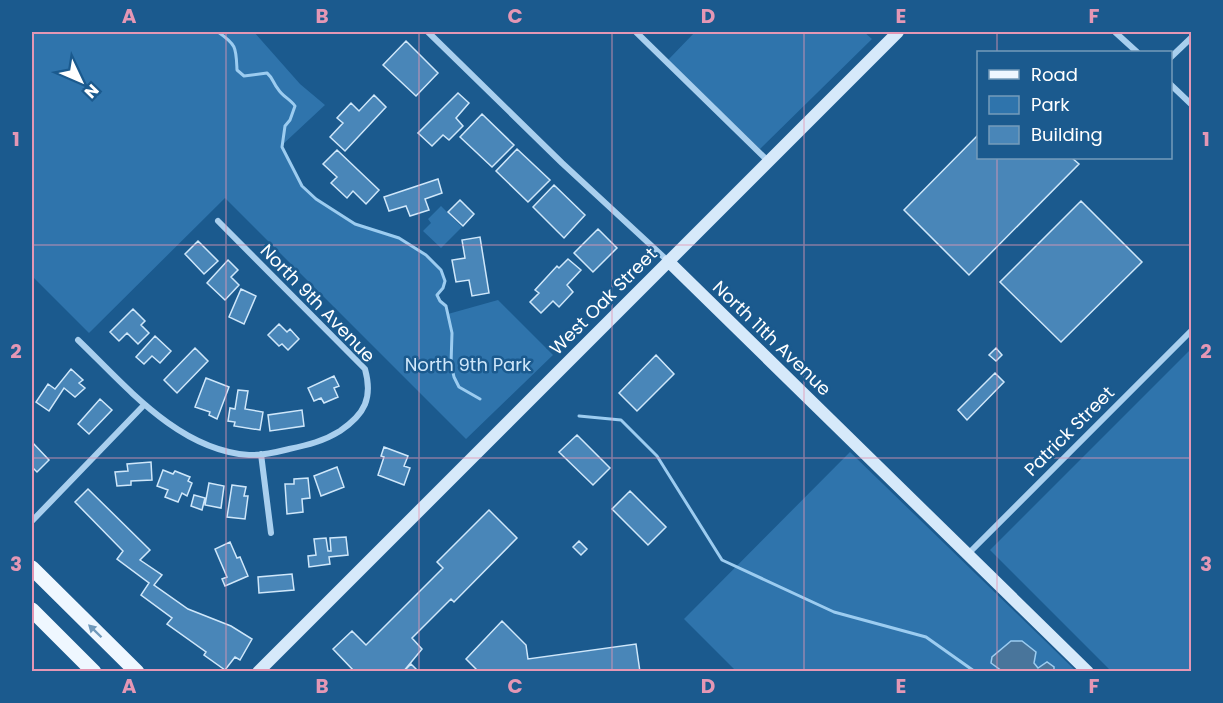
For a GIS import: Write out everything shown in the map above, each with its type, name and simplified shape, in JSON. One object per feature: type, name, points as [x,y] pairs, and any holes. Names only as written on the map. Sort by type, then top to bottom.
[{"type":"main road","name":"West Oak Street","points":[[258,672],[898,32]]},
{"type":"main road","name":"North 11th Avenue","points":[[668,261],[1088,672]]},
{"type":"main road","points":[[32,568],[137,672]]},
{"type":"main road","points":[[32,610],[93,672]]},
{"type":"street","name":"North 11th Avenue","points":[[428,32],[562,163],[668,261]]},
{"type":"street","points":[[636,32],[768,161]]},
{"type":"street","points":[[1115,32],[1136,51]]},
{"type":"street","points":[[1172,56],[1191,37]]},
{"type":"street","points":[[1172,86],[1191,105]]},
{"type":"street","name":"North 9th Avenue","points":[[78,340],[144,405],[174,427],[213,448],[249,455],[261,454],[324,441],[343,429],[365,407],[369,386],[364,369],[218,221]]},
{"type":"street","name":"Patrick Street","points":[[968,554],[1191,330]]},
{"type":"street","points":[[32,521],[144,405]]},
{"type":"street","points":[[261,454],[271,533]]},
{"type":"green space","name":"North 9th Park","points":[[32,32],[254,32],[300,84],[325,105],[281,146],[302,185],[316,199],[355,224],[399,238],[426,255],[441,270],[445,281],[438,296],[448,314],[498,300],[553,355],[466,439],[225,198],[89,333],[32,276]]},
{"type":"green space","points":[[695,32],[864,32],[872,39],[760,149],[668,60]]},
{"type":"green space","points":[[441,206],[462,227],[441,248],[423,231],[431,223],[428,219]]},
{"type":"green space","points":[[1191,349],[1191,671],[1111,671],[990,550]]},
{"type":"green space","points":[[850,452],[1076,671],[736,671],[684,619]]},
{"type":"shaded area","points":[[1011,641],[1022,641],[1036,652],[1034,663],[1038,668],[1047,662],[1054,667],[1054,671],[1002,671],[991,663],[992,657]]},
{"type":"building","points":[[406,41],[438,73],[416,96],[383,65]]},
{"type":"building","points":[[458,93],[469,103],[456,118],[463,126],[449,140],[443,135],[432,146],[418,133]]},
{"type":"building","points":[[374,95],[386,107],[345,151],[330,137],[343,123],[337,118],[351,103],[359,111]]},
{"type":"building","points":[[482,114],[514,145],[492,167],[460,137]]},
{"type":"building","points":[[977,136],[977,159],[1073,159],[1079,164],[969,275],[904,210]]},
{"type":"building","points":[[517,149],[550,180],[528,202],[496,171]]},
{"type":"building","points":[[337,150],[379,190],[366,204],[353,191],[347,198],[331,183],[337,177],[323,164]]},
{"type":"building","points":[[438,179],[442,193],[425,199],[429,210],[410,216],[406,206],[389,211],[384,197]]},
{"type":"building","points":[[554,185],[585,215],[564,238],[533,207]]},
{"type":"building","points":[[460,200],[474,214],[463,226],[448,212]]},
{"type":"building","points":[[1081,201],[1142,262],[1061,342],[1000,282]]},
{"type":"building","points":[[598,229],[617,248],[593,272],[574,253]]},
{"type":"building","points":[[480,237],[489,293],[472,296],[469,280],[456,282],[452,260],[465,258],[462,240]]},
{"type":"building","points":[[198,241],[218,261],[204,274],[185,254]]},
{"type":"building","points":[[568,259],[581,270],[567,285],[573,292],[559,307],[553,301],[541,313],[530,302],[539,293],[535,290],[557,266],[559,268]]},
{"type":"building","points":[[228,260],[238,270],[231,277],[239,285],[225,300],[207,283]]},
{"type":"building","points":[[241,289],[256,296],[244,324],[229,317]]},
{"type":"building","points":[[133,309],[145,321],[141,325],[149,333],[138,344],[127,333],[119,341],[110,332]]},
{"type":"building","points":[[279,324],[287,332],[290,329],[299,339],[288,350],[282,344],[279,346],[268,335]]},
{"type":"building","points":[[155,336],[171,351],[160,363],[152,356],[144,364],[136,357]]},
{"type":"building","points":[[195,348],[208,361],[177,393],[164,380]]},
{"type":"building","points":[[996,348],[1002,355],[996,361],[989,355]]},
{"type":"building","points":[[656,355],[674,374],[637,411],[619,393]]},
{"type":"building","points":[[71,369],[83,380],[79,383],[85,388],[75,397],[64,388],[49,411],[36,402],[48,384],[55,389]]},
{"type":"building","points":[[995,373],[1004,382],[967,420],[958,410]]},
{"type":"building","points":[[334,376],[339,386],[334,388],[338,397],[324,403],[321,398],[314,401],[308,388]]},
{"type":"building","points":[[206,378],[229,387],[217,419],[209,415],[210,412],[195,407]]},
{"type":"building","points":[[238,390],[248,391],[245,409],[263,412],[260,430],[234,426],[235,422],[228,421],[230,408],[235,409]]},
{"type":"building","points":[[100,399],[112,410],[89,434],[78,424]]},
{"type":"building","points":[[302,410],[304,426],[270,431],[268,415]]},
{"type":"building","points":[[577,435],[610,468],[593,485],[559,452]]},
{"type":"building","points":[[32,442],[49,460],[37,472],[32,467]]},
{"type":"building","points":[[384,447],[408,456],[404,466],[410,468],[404,485],[378,475],[384,457],[381,456]]},
{"type":"building","points":[[151,462],[152,480],[131,481],[131,485],[117,486],[115,472],[128,471],[127,464]]},
{"type":"building","points":[[337,467],[344,487],[321,496],[314,476]]},
{"type":"building","points":[[163,470],[173,474],[175,471],[190,477],[188,481],[192,483],[187,496],[182,493],[178,502],[165,497],[168,490],[157,486]]},
{"type":"building","points":[[308,478],[310,498],[302,499],[303,512],[287,514],[285,484],[294,484],[294,479]]},
{"type":"building","points":[[209,483],[224,486],[221,508],[205,505]]},
{"type":"building","points":[[232,485],[246,487],[244,496],[248,496],[245,519],[227,517]]},
{"type":"building","points":[[88,489],[150,550],[140,560],[162,575],[154,585],[188,609],[231,626],[252,639],[240,660],[235,657],[225,670],[204,655],[206,652],[167,624],[172,618],[141,595],[149,583],[117,559],[123,551],[75,502]]},
{"type":"building","points":[[630,491],[666,527],[648,545],[612,509]]},
{"type":"building","points":[[194,495],[205,498],[202,510],[191,506]]},
{"type":"building","points":[[489,510],[517,538],[454,602],[451,599],[412,638],[422,649],[403,672],[355,672],[333,649],[352,631],[366,645],[443,568],[437,562]]},
{"type":"building","points":[[346,537],[348,555],[329,557],[330,564],[309,567],[308,556],[316,555],[314,539],[326,538],[328,551],[331,551],[330,538]]},
{"type":"building","points":[[579,541],[587,549],[581,555],[573,547]]},
{"type":"building","points":[[230,542],[237,558],[240,557],[248,576],[225,586],[222,579],[227,577],[215,549]]},
{"type":"building","points":[[292,574],[294,590],[259,593],[258,577]]},
{"type":"building","points":[[502,621],[526,645],[528,659],[636,644],[640,672],[479,672],[466,659]]},
{"type":"building","points":[[411,664],[419,672],[403,672]]},
{"type":"waterway","points":[[218,32],[232,44],[237,70],[244,76],[267,73],[295,106],[285,126],[282,147],[302,186],[316,199],[355,224],[399,238],[426,255],[441,270],[445,281],[437,295],[446,306],[452,333],[451,364],[454,377],[459,387],[480,399]]},
{"type":"waterway","points":[[579,416],[621,420],[657,456],[722,560],[834,612],[926,637],[974,671],[984,672]]}]
